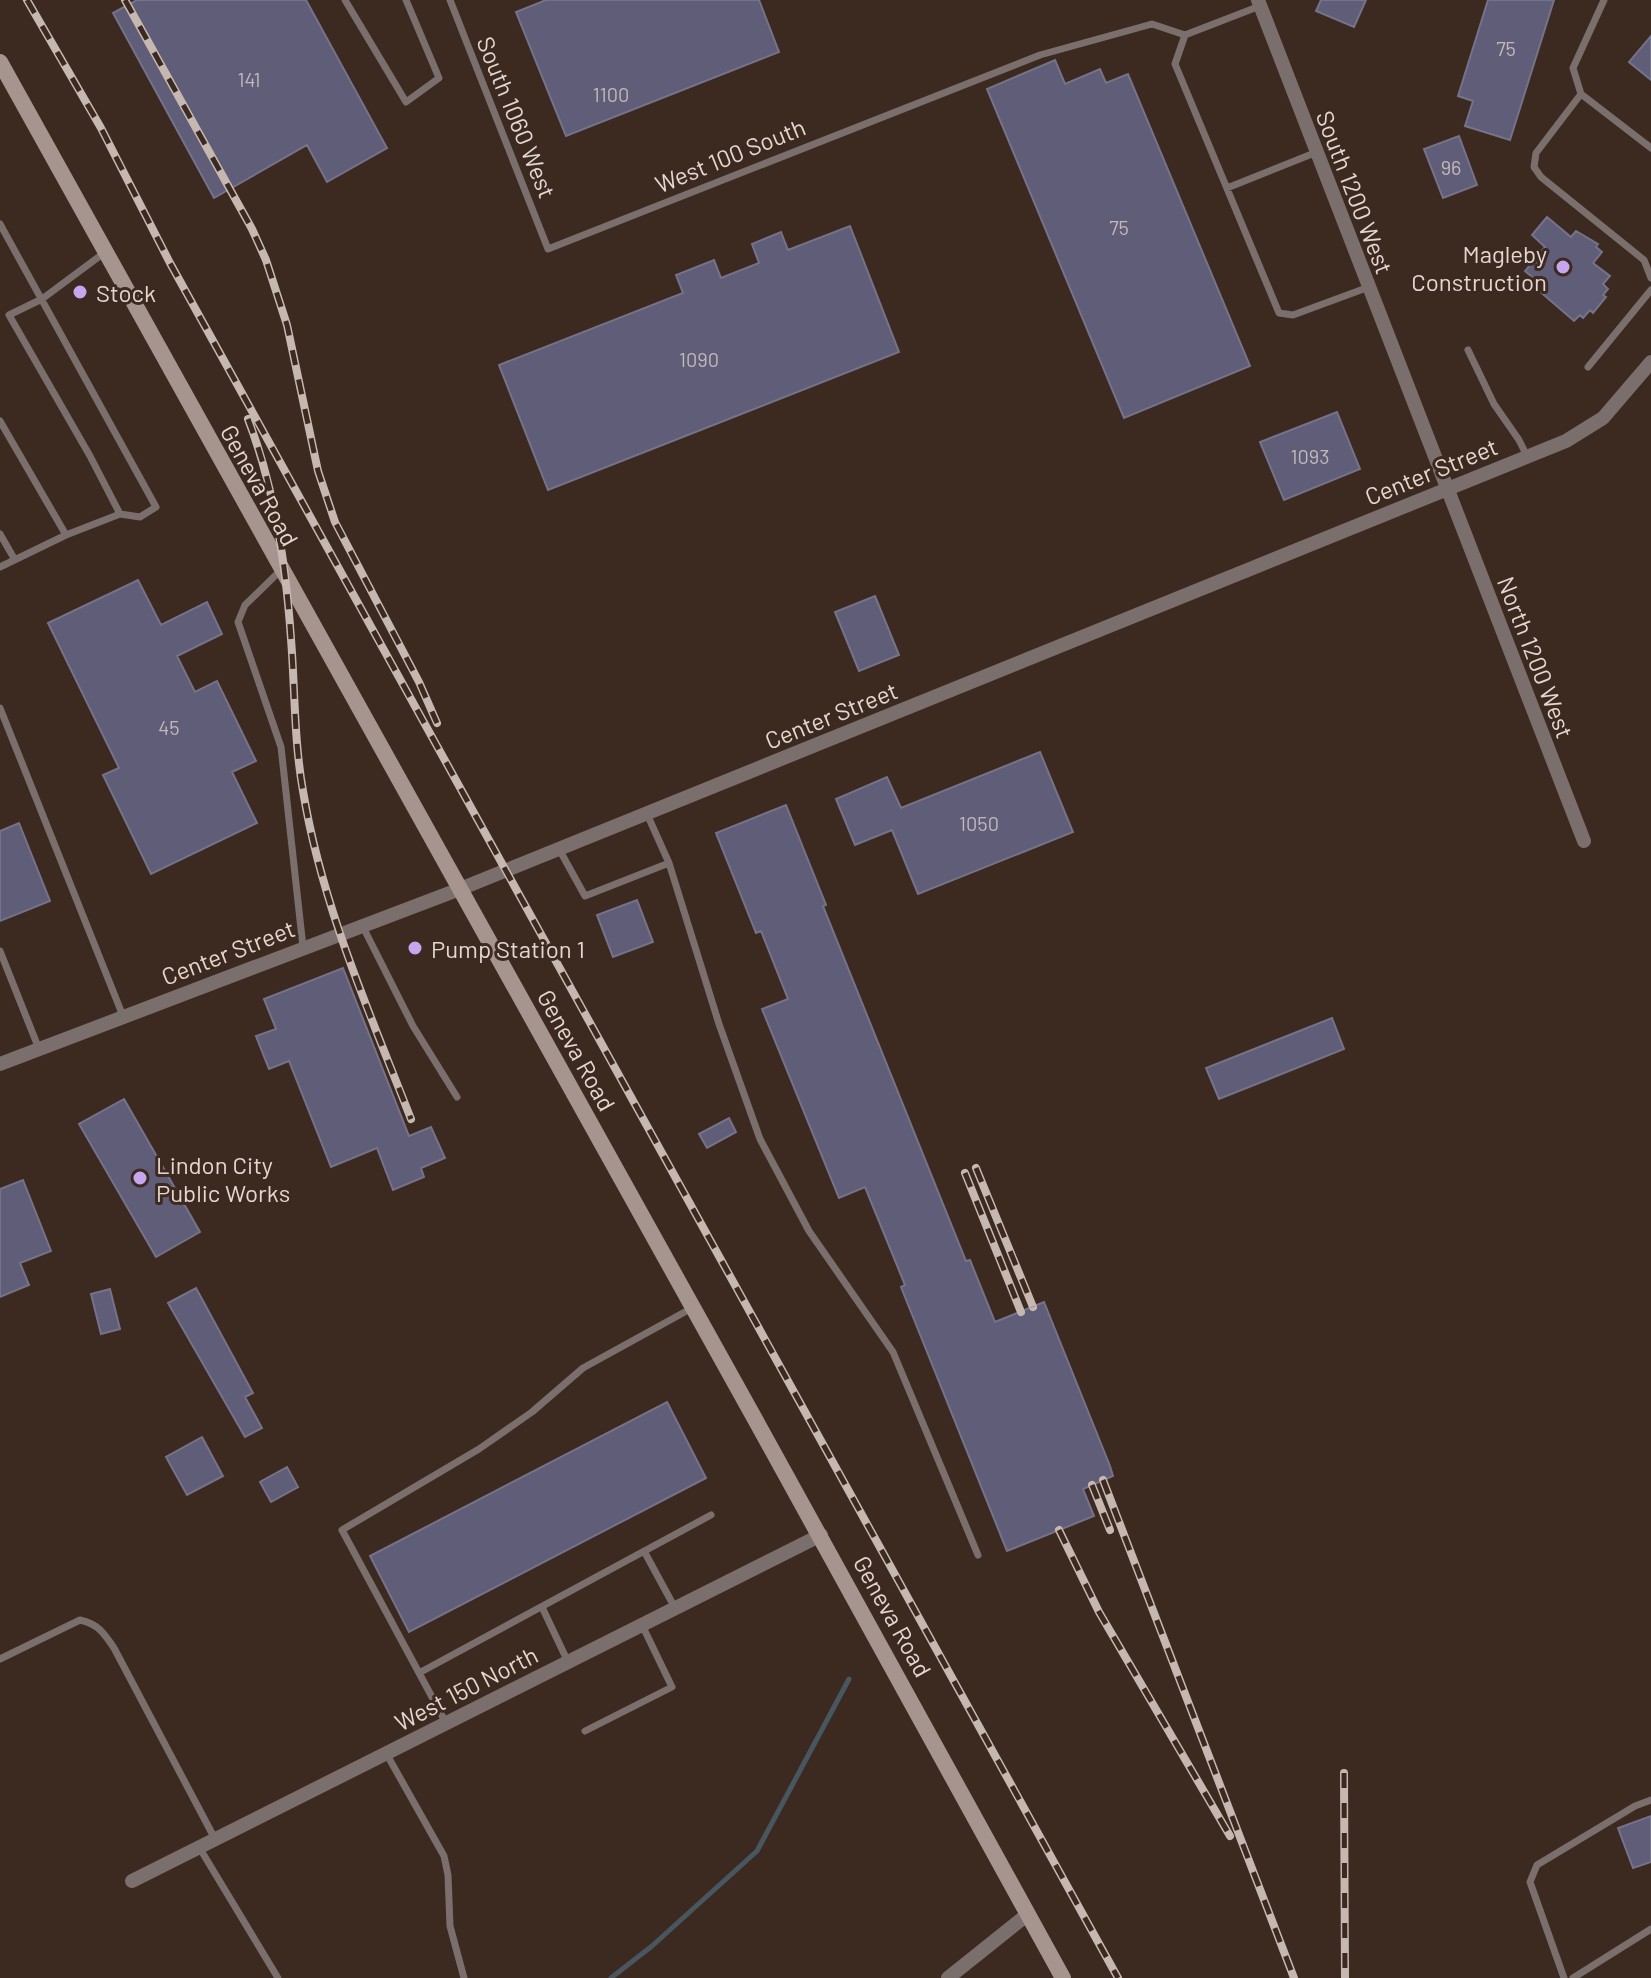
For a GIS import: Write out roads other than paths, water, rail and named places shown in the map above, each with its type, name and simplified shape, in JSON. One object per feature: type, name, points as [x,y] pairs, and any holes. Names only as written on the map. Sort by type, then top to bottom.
[{"type":"main road","name":"Geneva Road","points":[[0,62],[280,571],[821,1535],[1063,1978]]},
{"type":"street","name":"South 1200 West","points":[[1259,3],[1447,488]]},
{"type":"street","name":"Center Street","points":[[0,1064],[460,889],[1566,441],[1603,418],[1651,362]]},
{"type":"street","name":"North 1200 West","points":[[1447,488],[1584,841]]},
{"type":"street","name":"West 150 North","points":[[132,1881],[821,1535]]},
{"type":"street","points":[[948,1978],[1028,1914]]},
{"type":"lane","points":[[345,0],[406,102],[439,78],[406,0]]},
{"type":"lane","name":"South 1060 West","points":[[450,0],[548,249]]},
{"type":"lane","points":[[1604,0],[1573,68],[1581,94],[1651,148]]},
{"type":"lane","points":[[1259,3],[1185,35],[1175,64],[1279,313],[1293,315],[1369,287]]},
{"type":"lane","name":"West 100 South","points":[[548,249],[1040,55],[1152,24],[1185,35]]},
{"type":"lane","points":[[1581,94],[1536,153],[1534,167],[1541,177],[1644,260],[1651,277]]},
{"type":"lane","points":[[1227,188],[1317,152]]},
{"type":"lane","points":[[0,224],[156,507],[140,517],[120,514],[66,535],[0,567]]},
{"type":"lane","points":[[105,252],[42,299],[4,317],[90,456],[120,514]]},
{"type":"lane","points":[[1588,367],[1651,290]]},
{"type":"lane","points":[[1468,350],[1494,404],[1527,456]]},
{"type":"lane","points":[[0,421],[66,535]]},
{"type":"lane","points":[[0,534],[15,560]]},
{"type":"lane","points":[[280,571],[245,605],[238,622],[281,747],[303,947]]},
{"type":"lane","points":[[0,708],[123,1016]]},
{"type":"lane","points":[[647,814],[669,863],[719,1024],[760,1139],[809,1231],[893,1352],[978,1555]]},
{"type":"lane","points":[[559,849],[585,896],[669,863]]},
{"type":"lane","points":[[362,925],[413,1026],[457,1097]]},
{"type":"lane","points":[[0,951],[39,1049]]},
{"type":"lane","points":[[446,1723],[342,1530],[479,1449],[532,1412],[583,1368],[694,1307]]},
{"type":"lane","points":[[419,1673],[711,1515]]},
{"type":"lane","points":[[644,1551],[675,1608]]},
{"type":"lane","points":[[542,1607],[568,1662]]},
{"type":"lane","points":[[0,1659],[80,1620],[93,1623],[103,1631],[215,1839]]},
{"type":"lane","points":[[585,1731],[672,1687],[642,1625]]},
{"type":"lane","points":[[386,1753],[444,1856],[450,1926],[464,1978]]},
{"type":"lane","points":[[1564,1978],[1530,1882],[1537,1865],[1635,1806],[1651,1800]]},
{"type":"lane","points":[[199,1847],[278,1978]]},
{"type":"lane","points":[[1573,1978],[1651,1929]]},
{"type":"waterway","points":[[611,1978],[652,1946],[757,1851],[849,1679]]},
{"type":"railway","points":[[27,0],[101,128],[170,263],[1118,1978]]},
{"type":"railway","points":[[125,0],[252,229],[266,260],[287,325],[318,471],[335,522],[419,682],[437,723]]},
{"type":"railway","points":[[248,419],[265,472],[282,555],[289,611],[298,753],[311,834],[348,958],[411,1119]]},
{"type":"railway","points":[[976,1168],[1033,1307]]},
{"type":"railway","points":[[965,1173],[1021,1312]]},
{"type":"railway","points":[[1103,1480],[1294,1978]]},
{"type":"railway","points":[[1092,1485],[1110,1530]]},
{"type":"railway","points":[[1059,1530],[1099,1612],[1230,1836]]},
{"type":"railway","points":[[1344,1773],[1345,1978]]},
{"type":"place","name":"Magleby Construction","points":[[1563,267]]},
{"type":"place","name":"Stock","points":[[80,292]]},
{"type":"place","name":"Pump Station 1","points":[[415,948]]},
{"type":"place","name":"Lindon City Public Works","points":[[140,1178]]}]
